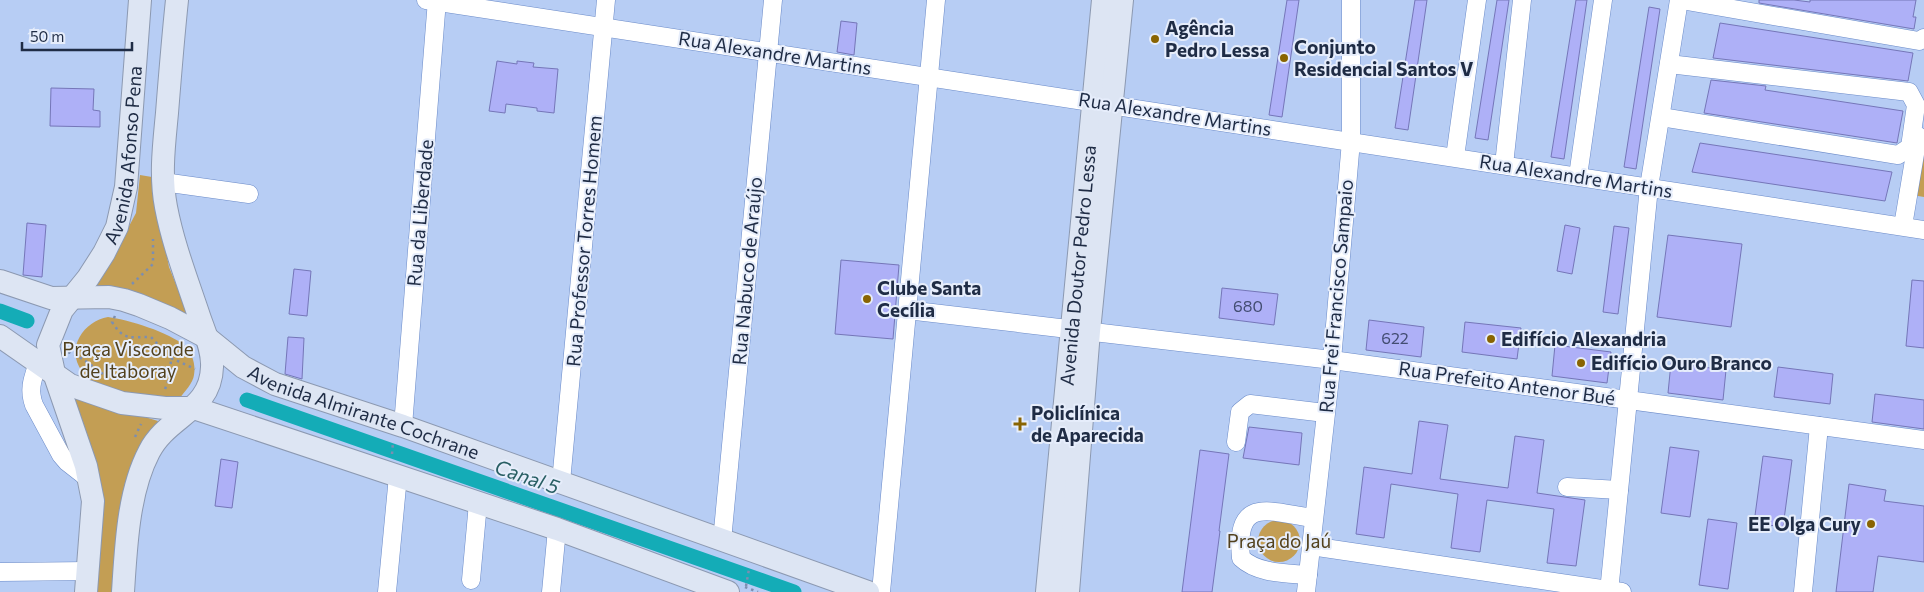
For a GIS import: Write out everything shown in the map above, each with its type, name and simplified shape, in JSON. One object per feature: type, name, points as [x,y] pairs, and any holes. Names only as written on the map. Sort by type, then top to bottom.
[{"type":"main road","name":"Avenida Afonso Pena","points":[[47,360],[62,310],[94,269],[116,227],[126,187],[140,0]]},
{"type":"main road","points":[[123,592],[129,526],[143,466],[156,440],[179,418],[194,408],[205,395],[211,376],[212,365],[206,337],[174,242],[162,182],[176,0]]},
{"type":"main road","name":"Avenida Doutor Pedro Lessa","points":[[1103,0],[1103,103]]},
{"type":"main road","name":"Avenida Doutor Pedro Lessa","points":[[1047,592],[1080,330],[1103,103],[1122,0]]},
{"type":"main road","points":[[0,281],[51,298],[72,298]]},
{"type":"main road","name":"Avenida Almirante Cochrane","points":[[72,298],[84,296],[124,300],[170,318],[206,337],[243,367],[275,384],[398,431],[561,482],[868,592]]},
{"type":"main road","name":"Avenida Doutor Pedro Lessa","points":[[1068,592],[1080,330]]},
{"type":"main road","points":[[0,336],[47,360],[70,385],[105,398],[154,408],[194,408],[395,469],[478,503],[730,590]]},
{"type":"main road","points":[[47,360],[90,480],[93,501],[87,582]]},
{"type":"street","name":"Rua Alexandre Martins","points":[[433,0],[1924,230]]},
{"type":"street","name":"Rua da Liberdade","points":[[398,431],[433,0]]},
{"type":"street","name":"Rua Professor Torres Homem","points":[[561,482],[606,0]]},
{"type":"street","name":"Rua Nabuco de Araújo","points":[[722,541],[773,0]]},
{"type":"street","points":[[882,592],[936,0]]},
{"type":"street","name":"Rua Frei Francisco Sampaio","points":[[1307,584],[1332,360],[1351,141],[1351,0]]},
{"type":"street","points":[[1455,157],[1477,0]]},
{"type":"street","points":[[1504,165],[1522,0]]},
{"type":"street","points":[[1578,176],[1604,0]]},
{"type":"street","points":[[1311,546],[1613,591],[1619,490],[1649,187],[1680,0],[1918,41],[1924,38]]},
{"type":"street","points":[[1661,117],[1898,155],[1910,147],[1916,105],[1909,92],[1669,64]]},
{"type":"street","points":[[1903,226],[1924,96]]},
{"type":"street","points":[[162,182],[249,194]]},
{"type":"street","name":"Rua Prefeito Antenor Bué","points":[[907,310],[1332,360],[1924,440]]},
{"type":"street","points":[[1236,442],[1240,412],[1250,404],[1326,413]]},
{"type":"street","points":[[1803,592],[1819,426]]},
{"type":"street","points":[[387,592],[395,469]]},
{"type":"street","points":[[1567,487],[1619,490]]},
{"type":"street","points":[[471,580],[478,503]]},
{"type":"street","points":[[1307,584],[1249,565],[1241,558],[1241,529],[1246,517],[1256,512],[1271,512],[1314,518]]},
{"type":"street","points":[[551,592],[557,529]]},
{"type":"street","points":[[0,572],[87,582]]},
{"type":"path","points":[[134,440],[140,426],[163,397],[170,377],[171,358],[151,337],[129,337],[119,333],[112,322],[133,283],[153,264]]},
{"type":"path","points":[[47,360],[79,355],[112,380]]},
{"type":"path","points":[[395,469],[398,431]]},
{"type":"path","points":[[730,590],[750,564]]},
{"type":"path","points":[[730,590],[758,592]]},
{"type":"green space","points":[[1924,131],[1924,197],[1912,195]]},
{"type":"green space","name":"Praça Visconde de Itaboray","points":[[140,175],[158,178],[161,225],[169,267],[191,321],[92,290],[136,213]]},
{"type":"green space","name":"Praça Visconde de Itaboray","points":[[108,317],[159,331],[185,346],[194,363],[194,375],[180,398],[138,401],[114,393],[88,380],[77,362],[76,345],[91,324]]},
{"type":"green space","name":"Praça Visconde de Itaboray","points":[[73,395],[158,421],[131,481],[117,592],[94,592]]},
{"type":"green space","name":"Praça do Jaú","points":[[1279,520],[1294,526],[1300,541],[1294,556],[1279,562],[1264,556],[1258,541],[1264,526]]},
{"type":"building","name":"Conjunto Residencial Santos V","points":[[1287,0],[1299,0],[1282,117],[1269,115]]},
{"type":"building","points":[[1415,0],[1427,0],[1408,130],[1395,128]]},
{"type":"building","points":[[1497,0],[1509,0],[1488,140],[1475,138]]},
{"type":"building","points":[[1576,0],[1587,0],[1564,159],[1551,157]]},
{"type":"building","points":[[1759,0],[1810,2],[1810,0],[1916,0],[1913,17],[1916,17],[1914,29],[1759,3]]},
{"type":"building","points":[[1649,7],[1660,9],[1636,169],[1624,167]]},
{"type":"building","points":[[841,21],[857,23],[854,55],[837,52]]},
{"type":"building","points":[[1720,23],[1913,53],[1908,81],[1713,58]]},
{"type":"building","points":[[497,61],[517,64],[517,61],[534,63],[533,67],[558,69],[554,113],[537,111],[537,108],[506,104],[505,113],[489,111]]},
{"type":"building","points":[[1711,80],[1766,86],[1765,90],[1903,111],[1897,143],[1704,113]]},
{"type":"building","points":[[51,88],[94,89],[93,110],[100,111],[100,127],[50,126]]},
{"type":"building","points":[[1700,143],[1892,172],[1885,201],[1692,172]]},
{"type":"building","points":[[27,223],[46,225],[42,277],[23,275]]},
{"type":"building","points":[[1565,225],[1580,228],[1572,274],[1557,271]]},
{"type":"building","points":[[1614,226],[1629,228],[1618,314],[1603,312]]},
{"type":"building","points":[[1668,235],[1742,244],[1731,327],[1657,317]]},
{"type":"building","name":"Clube Santa Cecília","points":[[841,260],[899,265],[893,339],[835,334]]},
{"type":"building","points":[[294,269],[311,271],[307,316],[289,314]]},
{"type":"building","points":[[1912,280],[1924,281],[1924,348],[1906,346]]},
{"type":"building","points":[[1222,288],[1278,294],[1274,325],[1219,318]]},
{"type":"building","points":[[1369,320],[1424,327],[1421,357],[1366,350]]},
{"type":"building","name":"Edifício Alexandria","points":[[1465,322],[1521,328],[1517,359],[1462,352]]},
{"type":"building","points":[[288,337],[304,338],[302,379],[285,374]]},
{"type":"building","name":"Edifício Ouro Branco","points":[[1555,345],[1611,352],[1607,383],[1552,376]]},
{"type":"building","points":[[1671,363],[1726,370],[1723,400],[1668,393]]},
{"type":"building","points":[[1778,367],[1833,374],[1830,404],[1774,397]]},
{"type":"building","points":[[1875,394],[1924,400],[1924,429],[1872,422]]},
{"type":"building","points":[[1419,421],[1448,425],[1440,479],[1508,488],[1515,436],[1544,440],[1537,493],[1585,500],[1576,566],[1547,563],[1554,509],[1487,500],[1480,552],[1451,548],[1458,494],[1391,484],[1384,538],[1356,534],[1364,467],[1412,474]]},
{"type":"building","points":[[1249,427],[1302,433],[1299,465],[1243,458]]},
{"type":"building","points":[[1670,447],[1699,451],[1690,517],[1661,513]]},
{"type":"building","points":[[1200,450],[1229,454],[1220,531],[1212,592],[1182,592]]},
{"type":"building","points":[[1763,456],[1792,460],[1783,527],[1754,523]]},
{"type":"building","points":[[221,459],[238,462],[232,508],[215,506]]},
{"type":"building","points":[[1849,484],[1886,490],[1884,501],[1924,506],[1924,562],[1878,556],[1873,592],[1836,592]]},
{"type":"building","points":[[1708,519],[1737,523],[1728,589],[1699,585]]},
{"type":"waterway","name":"Canal 5","points":[[0,311],[27,321]]},
{"type":"waterway","name":"Canal 5","points":[[247,400],[794,592]]},
{"type":"place","name":"Agência Pedro Lessa","points":[[1155,39]]},
{"type":"place","name":"Conjunto Residencial Santos V","points":[[1284,58]]},
{"type":"place","name":"Clube Santa Cecília","points":[[867,299]]},
{"type":"place","name":"Edifício Alexandria","points":[[1491,339]]},
{"type":"place","name":"Edifício Ouro Branco","points":[[1581,363]]},
{"type":"place","name":"Policlínica de Aparecida","points":[[1020,424]]},
{"type":"place","name":"EE Olga Cury","points":[[1871,524]]}]
